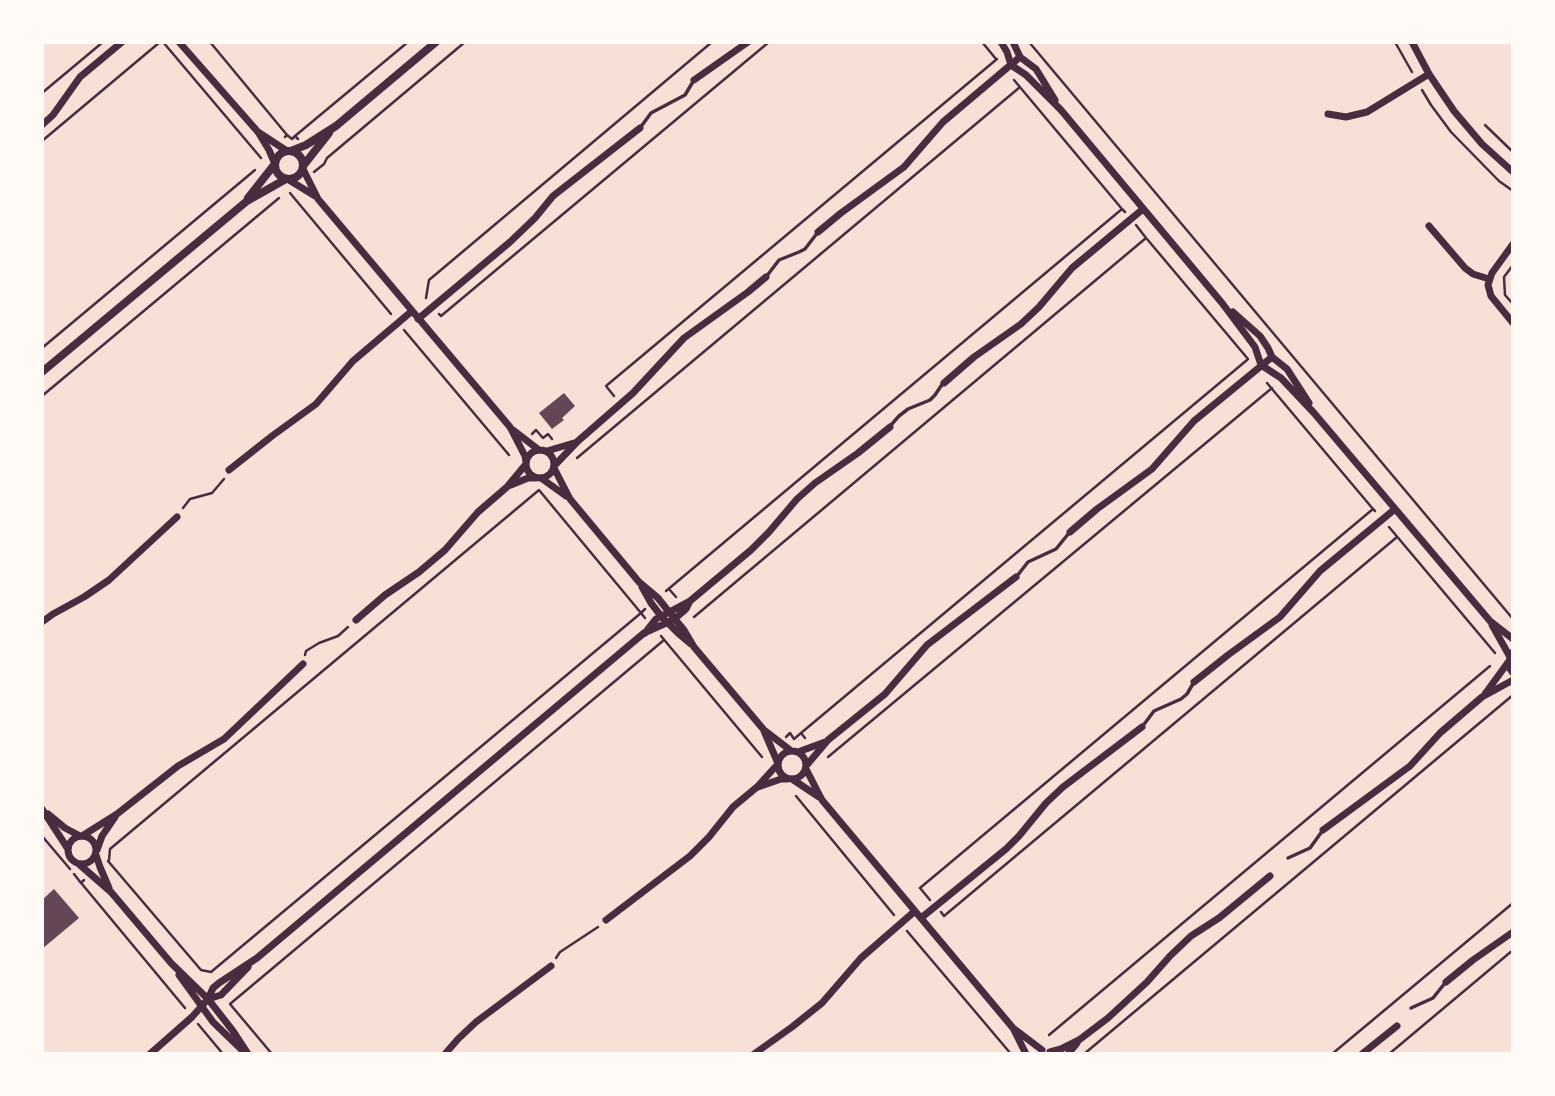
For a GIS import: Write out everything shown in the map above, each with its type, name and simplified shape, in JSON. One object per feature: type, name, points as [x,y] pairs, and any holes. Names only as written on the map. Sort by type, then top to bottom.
[{"type":"street","points":[[42,125],[53,115],[80,77],[122,42]]},
{"type":"street","points":[[179,42],[258,132],[269,150],[277,174],[318,199],[510,427],[525,456],[529,472],[570,499]]},
{"type":"street","points":[[247,201],[280,154],[304,146],[336,126],[436,42]]},
{"type":"street","points":[[694,80],[748,42]]},
{"type":"street","points":[[1001,42],[1008,67]]},
{"type":"street","points":[[1013,42],[1020,57],[1031,64],[1042,77],[1061,110]]},
{"type":"street","points":[[1412,42],[1443,96],[1482,144],[1513,172]]},
{"type":"street","points":[[818,232],[899,171],[943,121],[1020,57]]},
{"type":"street","points":[[1008,67],[1026,75],[1061,110],[1222,303],[1255,347],[1261,365],[1281,378],[1314,413],[1490,621],[1511,657],[1510,669],[1513,673]]},
{"type":"street","points":[[1328,114],[1346,117],[1367,111],[1429,74]]},
{"type":"street","points":[[42,372],[247,201],[299,176],[336,126]]},
{"type":"street","points":[[418,319],[510,242],[553,196],[640,128]]},
{"type":"street","points":[[258,132],[301,158],[318,199]]},
{"type":"street","points":[[944,383],[974,357],[1021,324],[1072,268],[1143,209]]},
{"type":"street","points":[[1429,226],[1465,268],[1473,274],[1489,279]]},
{"type":"street","points":[[1513,244],[1489,279],[1491,296],[1513,323]]},
{"type":"street","points":[[507,486],[550,474],[554,466],[578,441],[621,404],[684,338],[766,277]]},
{"type":"street","points":[[1222,303],[1261,336],[1272,357],[1287,369],[1314,413]]},
{"type":"street","points":[[229,470],[316,404],[353,361],[412,311]]},
{"type":"street","points":[[1070,533],[1097,509],[1152,469],[1194,421],[1272,357]]},
{"type":"street","points":[[510,427],[553,457],[554,466],[570,499],[639,582],[661,616],[671,618]]},
{"type":"street","points":[[652,626],[671,618],[760,542],[805,491],[890,427]]},
{"type":"street","points":[[356,620],[385,595],[433,561],[478,512],[507,486],[526,463],[529,455],[578,441]]},
{"type":"street","points":[[1195,682],[1280,617],[1320,571],[1395,509]]},
{"type":"street","points":[[42,622],[108,580],[177,517]]},
{"type":"street","points":[[757,787],[781,779],[799,777],[828,740],[885,694],[921,651],[1016,577]]},
{"type":"street","points":[[639,582],[658,598],[694,647],[764,730],[804,758],[822,800],[1013,1028],[1044,1053],[1061,1049],[1079,1040],[1108,1018],[1191,936],[1219,918],[1270,876]]},
{"type":"street","points":[[150,1054],[208,999],[225,992],[257,957],[661,616]]},
{"type":"street","points":[[1490,621],[1513,639]]},
{"type":"street","points":[[1482,697],[1511,657]]},
{"type":"street","points":[[68,849],[71,842],[117,814],[171,770],[224,739],[303,664]]},
{"type":"street","points":[[1323,830],[1410,766],[1440,733],[1482,697],[1513,680]]},
{"type":"street","points":[[921,918],[1006,849],[1063,787],[1142,727]]},
{"type":"street","points":[[764,730],[780,774],[822,800]]},
{"type":"street","points":[[606,920],[690,856],[733,807],[757,787],[778,764],[780,756],[828,740]]},
{"type":"street","points":[[43,810],[65,828],[94,842],[100,867],[111,892]]},
{"type":"street","points":[[43,810],[68,849],[71,859],[111,892],[171,962],[208,999],[248,1054]]},
{"type":"street","points":[[80,865],[92,862],[102,836],[117,814]]},
{"type":"street","points":[[754,1054],[822,1003],[861,958],[915,911]]},
{"type":"street","points":[[1446,982],[1513,932]]},
{"type":"street","points":[[171,962],[226,1036],[248,1054]]},
{"type":"street","points":[[445,1054],[476,1022],[551,966]]},
{"type":"street","points":[[1362,1054],[1397,1026]]},
{"type":"street","points":[[1013,1028],[1026,1054]]},
{"type":"street","points":[[1068,1054],[1079,1040]]},
{"type":"lane","points":[[640,128],[651,113],[685,95],[694,80]]},
{"type":"lane","points":[[766,277],[779,260],[799,253],[818,232]]},
{"type":"lane","points":[[890,427],[908,409],[930,400],[944,383]]},
{"type":"lane","points":[[1016,577],[1028,562],[1056,549],[1070,533]]},
{"type":"lane","points":[[1142,727],[1154,711],[1181,699],[1195,682]]},
{"type":"lane","points":[[1288,858],[1310,848],[1323,830]]},
{"type":"lane","points":[[1411,1008],[1433,998],[1446,982]]},
{"type":"path","points":[[42,93],[103,42]]},
{"type":"path","points":[[42,141],[161,42],[264,163]]},
{"type":"path","points":[[210,42],[292,139],[408,42]]},
{"type":"path","points":[[308,178],[327,158],[466,42]]},
{"type":"path","points":[[712,42],[429,279],[426,300],[441,317],[769,42]]},
{"type":"path","points":[[621,404],[606,386],[997,59],[982,42]]},
{"type":"path","points":[[1029,42],[1513,620]]},
{"type":"path","points":[[1008,67],[1020,87],[1122,209]]},
{"type":"path","points":[[571,463],[1020,87]]},
{"type":"path","points":[[1485,125],[1513,152]]},
{"type":"path","points":[[277,144],[288,135]]},
{"type":"path","points":[[295,136],[304,146]]},
{"type":"path","points":[[313,155],[324,164]]},
{"type":"path","points":[[42,348],[255,170],[263,179]]},
{"type":"path","points":[[288,190],[290,193],[299,185]]},
{"type":"path","points":[[42,396],[279,198],[271,188]]},
{"type":"path","points":[[1146,238],[1248,359]]},
{"type":"path","points":[[1513,265],[1504,277],[1505,295],[1513,304]]},
{"type":"path","points":[[177,517],[190,499],[212,493],[229,470]]},
{"type":"path","points":[[641,613],[211,972],[201,970],[109,860],[110,849],[539,490],[766,762],[769,773]]},
{"type":"path","points":[[303,664],[306,651],[318,643],[338,636],[356,620]]},
{"type":"path","points":[[272,1054],[230,1004],[664,640]]},
{"type":"path","points":[[1049,1035],[1490,666]]},
{"type":"path","points":[[1084,1054],[1513,695]]},
{"type":"path","points":[[780,742],[790,733],[794,739],[801,733]]},
{"type":"path","points":[[42,836],[223,1054]]},
{"type":"path","points":[[100,867],[109,860]]},
{"type":"path","points":[[81,883],[91,874]]},
{"type":"path","points":[[1332,1054],[1513,903]]},
{"type":"path","points":[[551,966],[560,952],[596,930],[606,920]]},
{"type":"path","points":[[1388,1054],[1513,950]]},
{"type":"building","points":[[564,393],[575,406],[562,418],[564,420],[552,429],[539,413]]},
{"type":"building","points":[[54,889],[79,918],[42,949],[42,900]]}]
